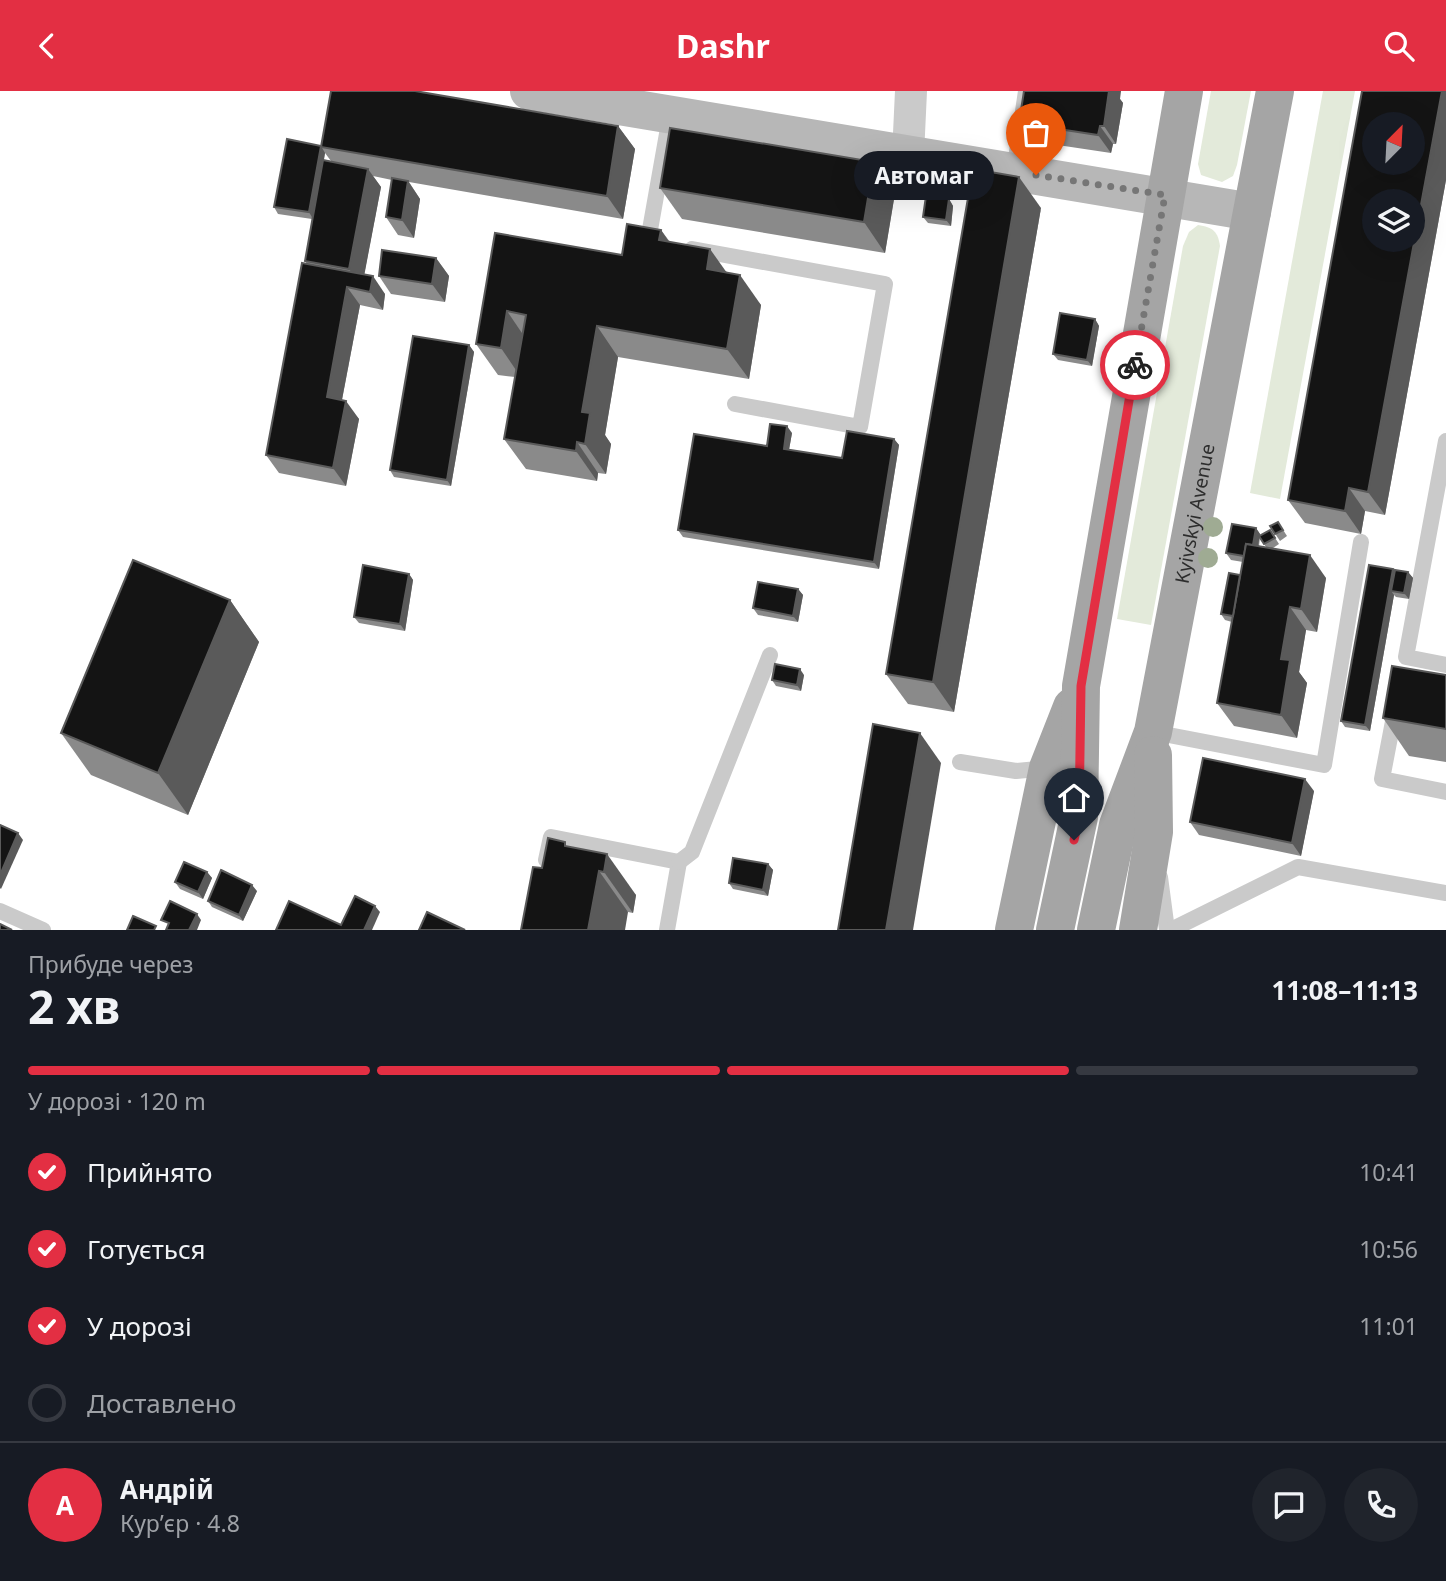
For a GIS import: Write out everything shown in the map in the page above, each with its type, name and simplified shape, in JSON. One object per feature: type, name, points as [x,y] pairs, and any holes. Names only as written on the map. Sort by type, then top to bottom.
[{"type":"main road","points":[[1055,930],[1079,817],[1081,686],[1184,91]]},
{"type":"main road","name":"Kyivskyi Avenue","points":[[1096,930],[1118,825],[1153,733],[1275,91]]},
{"type":"main road","points":[[1014,930],[1048,768],[1081,686]]},
{"type":"main road","points":[[1138,930],[1154,832],[1153,733]]},
{"type":"street","points":[[529,91],[670,117],[1165,195],[1252,212]]},
{"type":"street","points":[[908,155],[911,91]]},
{"type":"lane","points":[[1014,172],[1026,91]]},
{"type":"lane","points":[[670,117],[648,241],[885,283],[860,427],[735,404]]},
{"type":"lane","points":[[1446,441],[1404,664],[1446,665]]},
{"type":"lane","points":[[1153,733],[1324,765],[1361,542]]},
{"type":"lane","points":[[667,930],[679,862],[692,852],[770,655]]},
{"type":"lane","points":[[1398,698],[1382,779],[1446,792]]},
{"type":"lane","points":[[960,762],[1016,771],[1048,768]]},
{"type":"lane","points":[[1154,832],[1169,930],[1298,867],[1446,893]]},
{"type":"lane","points":[[543,875],[551,837],[679,862]]},
{"type":"lane","points":[[0,911],[43,930]]},
{"type":"green space","points":[[1211,91],[1251,91],[1237,165],[1233,176],[1222,182],[1201,175],[1198,164]]},
{"type":"green space","points":[[1323,91],[1355,91],[1280,499],[1250,493]]},
{"type":"green space","points":[[1198,225],[1214,231],[1220,246],[1151,625],[1117,619],[1183,246],[1189,232]]},
{"type":"building","points":[[331,91],[415,91],[618,126],[607,196],[321,147]]},
{"type":"building","points":[[1024,91],[1109,91],[1104,126],[1100,126],[1098,135],[1019,123]]},
{"type":"building","points":[[1362,91],[1442,91],[1424,189],[1362,189],[1362,252],[1412,252],[1368,492],[1349,488],[1345,511],[1288,500]]},
{"type":"building","points":[[670,128],[874,162],[864,222],[660,188]]},
{"type":"building","points":[[287,139],[321,146],[309,212],[274,207]]},
{"type":"building","points":[[323,160],[368,169],[349,269],[305,261]]},
{"type":"building","points":[[973,169],[1019,177],[933,682],[886,674]]},
{"type":"building","points":[[392,178],[408,181],[402,220],[386,217]]},
{"type":"building","points":[[926,196],[949,199],[946,220],[923,217]]},
{"type":"building","points":[[627,224],[661,230],[659,240],[710,249],[707,269],[740,275],[727,349],[597,326],[582,412],[590,413],[585,444],[577,442],[576,451],[504,439],[526,315],[507,311],[501,348],[476,344],[495,233],[622,255]]},
{"type":"building","points":[[382,250],[436,258],[432,284],[379,276]]},
{"type":"building","points":[[302,263],[373,276],[370,292],[347,287],[327,397],[346,401],[333,468],[266,455]]},
{"type":"building","points":[[1060,313],[1095,319],[1087,360],[1053,354]]},
{"type":"building","points":[[413,336],[469,345],[447,480],[390,470]]},
{"type":"building","points":[[770,424],[787,426],[784,449],[842,458],[847,431],[894,439],[874,562],[678,530],[694,434],[767,446]]},
{"type":"building","points":[[1278,522],[1283,530],[1275,534],[1270,526]]},
{"type":"building","points":[[1232,524],[1256,528],[1253,545],[1246,544],[1244,556],[1226,553]]},
{"type":"building","points":[[1270,530],[1275,538],[1264,544],[1259,536]]},
{"type":"building","points":[[1246,544],[1310,555],[1301,609],[1290,607],[1281,659],[1290,660],[1281,715],[1217,703]]},
{"type":"building","points":[[133,560],[230,600],[158,773],[61,733]]},
{"type":"building","points":[[363,565],[409,574],[400,624],[354,617]]},
{"type":"building","points":[[1369,565],[1393,569],[1365,725],[1341,721]]},
{"type":"building","points":[[1395,570],[1408,572],[1404,593],[1391,591]]},
{"type":"building","points":[[1229,573],[1240,575],[1233,616],[1221,614]]},
{"type":"building","points":[[758,582],[798,589],[793,616],[753,608]]},
{"type":"building","points":[[775,664],[800,669],[797,685],[772,680]]},
{"type":"building","points":[[1392,666],[1446,675],[1446,729],[1383,718]]},
{"type":"building","points":[[873,724],[920,733],[886,930],[838,930]]},
{"type":"building","points":[[1203,758],[1305,779],[1292,843],[1190,822]]},
{"type":"building","points":[[0,825],[18,833],[0,875]]},
{"type":"building","points":[[548,838],[565,842],[565,846],[607,854],[604,872],[599,871],[588,930],[521,930],[533,867],[542,868]]},
{"type":"building","points":[[733,858],[768,864],[763,890],[729,883]]},
{"type":"building","points":[[184,862],[207,872],[198,892],[175,882]]},
{"type":"building","points":[[221,870],[252,885],[239,915],[208,901]]},
{"type":"building","points":[[355,896],[375,906],[364,930],[276,930],[289,901],[341,925]]},
{"type":"building","points":[[170,901],[197,914],[189,930],[166,930],[169,923],[161,920]]},
{"type":"building","points":[[427,912],[465,930],[419,930]]},
{"type":"building","points":[[133,916],[156,926],[154,930],[127,930]]},
{"type":"building","points":[[0,924],[12,930],[0,930]]},
{"type":"way so far","points":[[1036,175],[1165,195],[1135,365]]},
{"type":"place","name":"Автомаг","points":[[1036,175]]},
{"type":"route","points":[[1074,840],[1079,817],[1081,686],[1135,365]]}]
